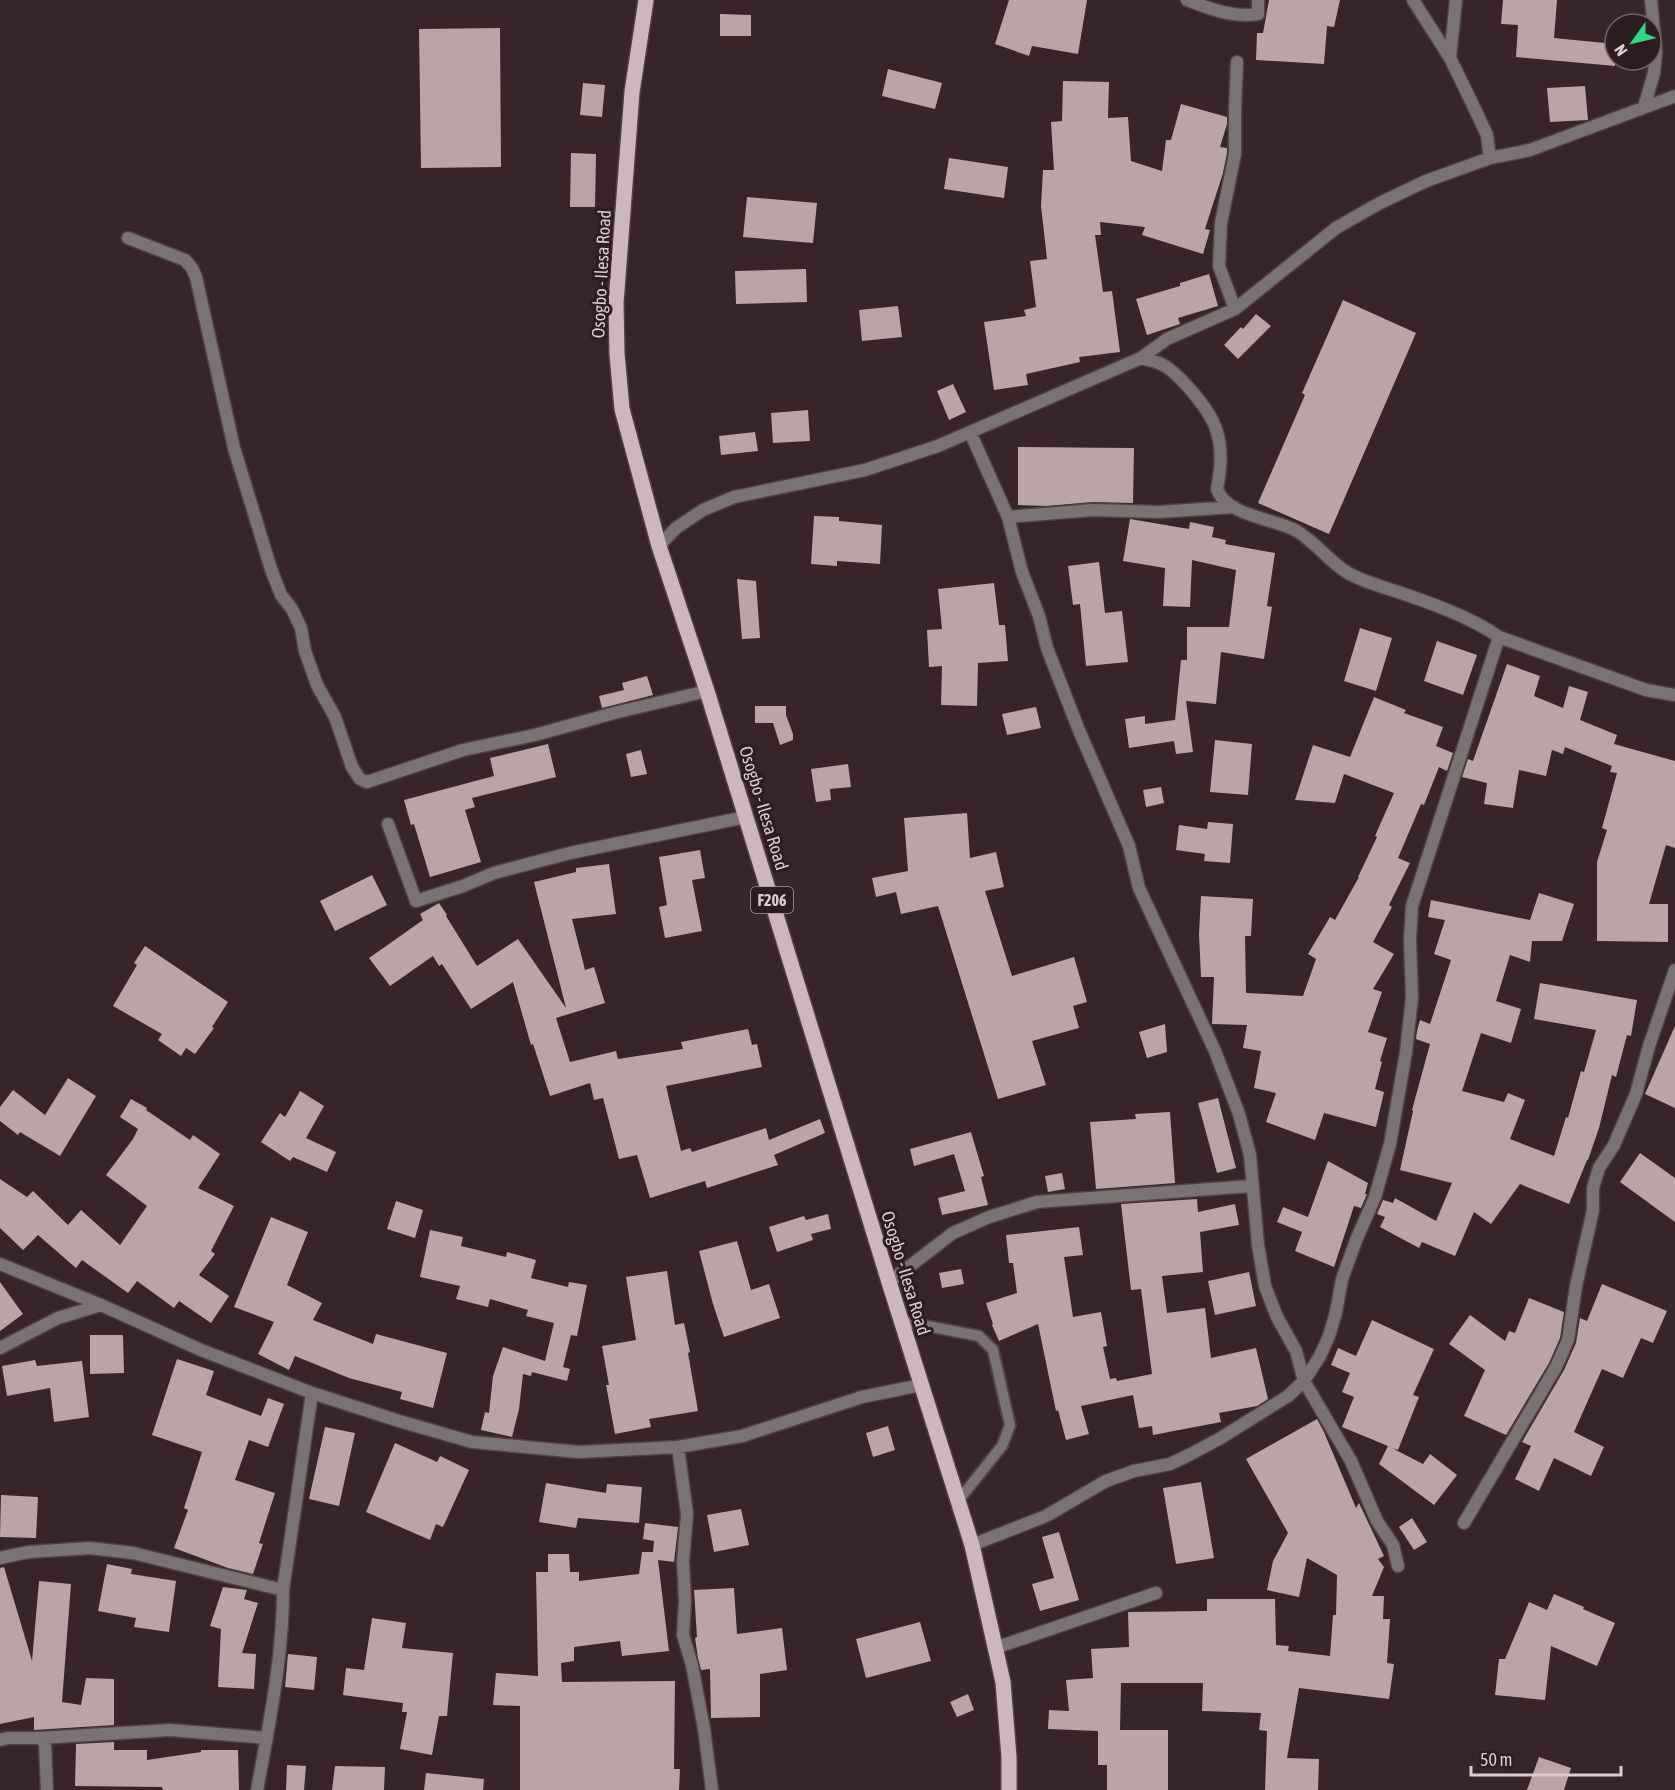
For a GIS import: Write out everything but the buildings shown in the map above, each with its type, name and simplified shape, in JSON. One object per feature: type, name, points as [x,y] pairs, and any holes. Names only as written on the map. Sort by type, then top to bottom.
[{"type":"main road","name":"Osogbo - Ilesa Road","points":[[645,0],[632,92],[616,303],[617,354],[622,409],[658,546],[707,691],[888,1282],[972,1545],[1003,1682],[1009,1757],[1009,1790]]},
{"type":"street","points":[[1187,0],[1230,15],[1246,15],[1258,14],[1258,0]]},
{"type":"street","points":[[1413,0],[1450,58],[1487,135],[1490,158]]},
{"type":"street","points":[[1450,58],[1456,0]]},
{"type":"street","points":[[1644,106],[1654,73],[1656,52],[1651,0]]},
{"type":"street","points":[[1235,309],[1219,266],[1221,223],[1235,154],[1237,62]]},
{"type":"street","points":[[658,546],[676,528],[703,510],[734,497],[865,470],[938,446],[1141,358],[1167,339],[1235,309],[1336,228],[1378,204],[1426,182],[1490,158],[1530,150],[1675,96]]},
{"type":"street","points":[[128,238],[185,260],[196,277],[234,448],[271,569],[281,595],[301,628],[305,651],[317,685],[335,717],[352,767],[360,779],[367,782],[463,750],[535,735],[707,691]]},
{"type":"street","points":[[1141,358],[1161,364],[1184,383],[1204,406],[1216,429],[1221,450],[1217,489],[1219,495],[1234,507],[1295,530],[1312,541],[1349,574],[1418,599],[1487,628],[1499,637],[1646,690],[1675,695]]},
{"type":"street","points":[[970,432],[1008,517],[1022,572],[1039,616],[1047,648],[1078,728],[1129,846],[1139,888],[1215,1051],[1239,1114],[1250,1155],[1251,1186],[1265,1286],[1276,1317],[1296,1352],[1304,1381],[1351,1461],[1377,1521],[1393,1545],[1398,1566]]},
{"type":"street","points":[[1008,517],[1093,510],[1158,512],[1234,507]]},
{"type":"street","points":[[972,1545],[1046,1516],[1106,1481],[1134,1471],[1170,1464],[1219,1439],[1288,1396],[1304,1381],[1320,1356],[1336,1312],[1341,1279],[1375,1197],[1390,1144],[1406,1052],[1412,997],[1410,939],[1412,906],[1499,637]]},
{"type":"street","points":[[388,824],[416,902],[494,873],[559,856],[746,817]]},
{"type":"street","points":[[1464,1523],[1556,1367],[1568,1340],[1576,1286],[1593,1210],[1593,1188],[1599,1168],[1614,1145],[1636,1094],[1649,1046],[1675,970]]},
{"type":"street","points":[[888,1282],[953,1233],[989,1217],[1037,1202],[1251,1186]]},
{"type":"street","points":[[0,1264],[101,1305],[201,1350],[312,1393],[472,1442],[579,1452],[678,1447],[742,1436],[861,1397],[921,1385]]},
{"type":"street","points":[[0,1348],[58,1318],[101,1305]]},
{"type":"street","points":[[1296,1352],[1320,1356]]},
{"type":"street","points":[[257,1790],[267,1738],[283,1620],[283,1590],[312,1393]]},
{"type":"street","points":[[678,1447],[687,1514],[683,1561],[683,1635],[694,1675],[712,1790]]},
{"type":"street","points":[[0,1558],[29,1552],[90,1548],[133,1553],[283,1590]]},
{"type":"street","points":[[995,1648],[1156,1593]]},
{"type":"street","points":[[0,1740],[170,1730],[267,1738]]},
{"type":"street","points":[[40,1738],[45,1743],[48,1790]]},
{"type":"lane","points":[[901,1321],[979,1336],[993,1350],[1010,1425],[1002,1446],[957,1501]]}]
